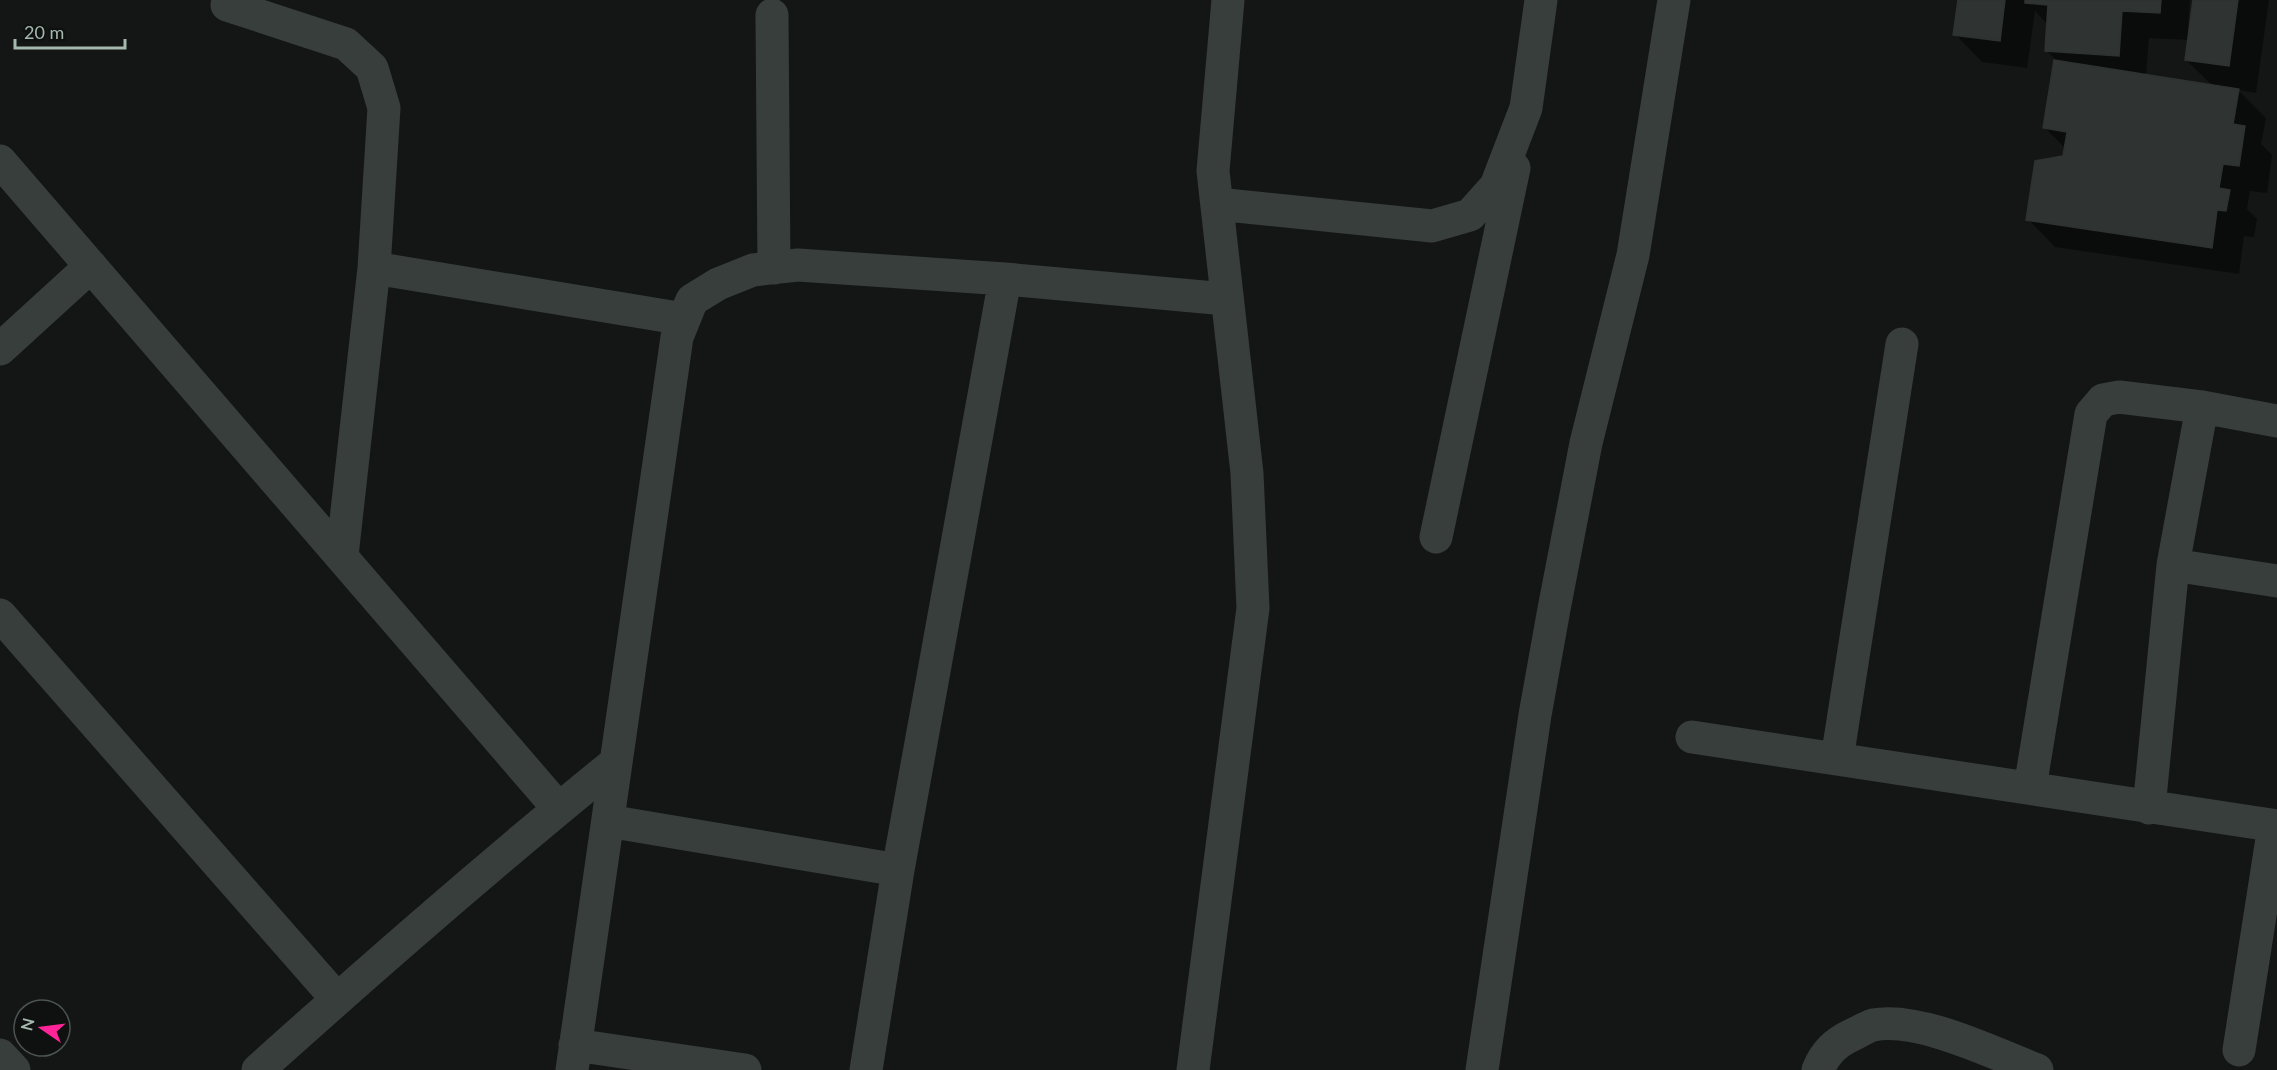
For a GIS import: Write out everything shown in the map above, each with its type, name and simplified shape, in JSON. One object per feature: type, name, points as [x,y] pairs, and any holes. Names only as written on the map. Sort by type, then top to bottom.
[{"type":"street","points":[[1192,1070],[1252,608],[1247,472],[1213,171],[1228,0]]},
{"type":"street","points":[[1436,537],[1526,108],[1541,0]]},
{"type":"street","points":[[1482,1070],[1535,715],[1586,443],[1633,255],[1674,0]]},
{"type":"street","points":[[227,5],[346,44],[372,68],[384,108],[375,268],[342,556]]},
{"type":"street","points":[[772,15],[774,268]]},
{"type":"street","points":[[1217,204],[1432,226],[1470,215],[1496,186],[1526,108]]},
{"type":"street","points":[[0,161],[558,809]]},
{"type":"street","points":[[745,1070],[573,1058],[677,337],[692,300],[718,284],[753,270],[798,265],[1005,279],[1226,299]]},
{"type":"street","points":[[0,349],[91,266]]},
{"type":"street","points":[[375,268],[684,319]]},
{"type":"street","points":[[866,1070],[898,870],[1005,279]]},
{"type":"street","points":[[1837,759],[1902,344]]},
{"type":"street","points":[[2030,788],[2091,414],[2103,399],[2119,397],[2202,407],[2277,421]]},
{"type":"street","points":[[2149,808],[2173,565],[2202,407]]},
{"type":"street","points":[[2173,565],[2277,581]]},
{"type":"street","points":[[0,615],[337,999]]},
{"type":"street","points":[[1692,737],[2276,826],[2239,1050]]},
{"type":"street","points":[[258,1070],[558,809],[615,764]]},
{"type":"street","points":[[608,821],[898,870]]},
{"type":"street","points":[[1818,1070],[1824,1055],[1843,1039],[1872,1025],[1903,1024],[1941,1033],[2037,1070]]},
{"type":"street","points":[[0,1055],[14,1070]]},
{"type":"building","points":[[1958,0],[2005,0],[2000,41],[1953,35]]},
{"type":"building","points":[[2025,0],[2161,0],[2160,13],[2122,11],[2119,56],[2045,51],[2048,5],[2025,3]]},
{"type":"building","points":[[2193,0],[2238,0],[2229,66],[2185,60]]},
{"type":"building","points":[[2054,60],[2239,89],[2233,124],[2245,126],[2239,166],[2223,164],[2219,188],[2230,190],[2226,211],[2217,210],[2212,248],[2026,220],[2035,161],[2063,156],[2067,132],[2043,128]]}]
